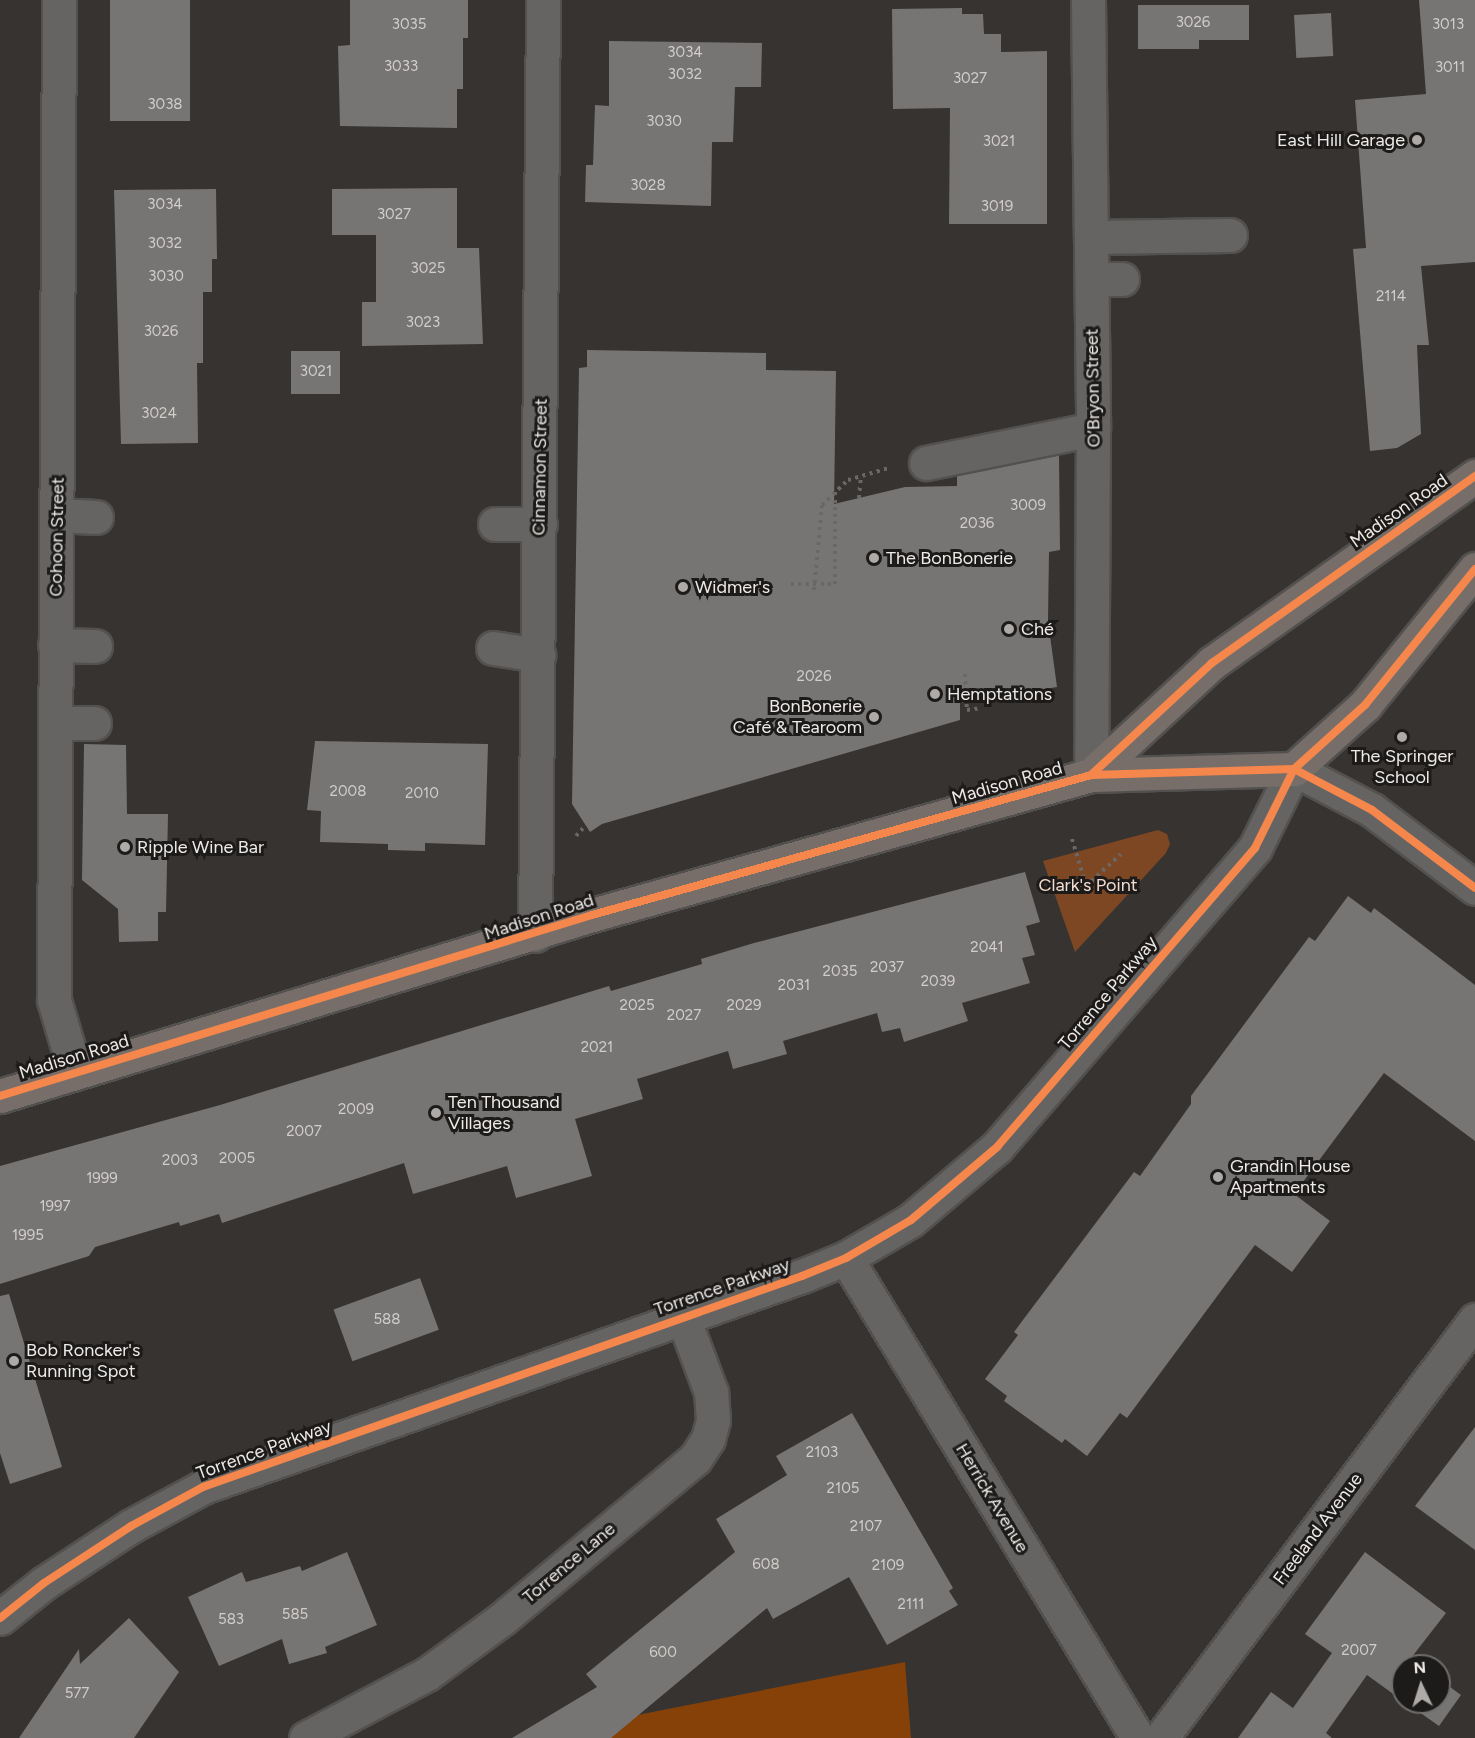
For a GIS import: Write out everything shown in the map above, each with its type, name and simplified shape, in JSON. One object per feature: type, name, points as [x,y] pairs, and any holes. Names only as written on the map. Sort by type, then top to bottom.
[{"type":"main road","name":"Madison Road","points":[[1091,776],[1212,663],[1475,476]]},
{"type":"main road","points":[[1294,769],[1365,705],[1475,569]]},
{"type":"main road","name":"Madison Road","points":[[0,1096],[75,1071],[535,935],[1091,776],[1294,769]]},
{"type":"street","name":"Cohoon Street","points":[[59,0],[54,1000],[75,1071]]},
{"type":"street","name":"Cinnamon Street","points":[[535,935],[543,0]]},
{"type":"street","name":"O’Bryon Street","points":[[1088,0],[1092,237],[1107,279],[1094,429],[1091,776]]},
{"type":"street","points":[[1092,237],[1230,235]]},
{"type":"street","points":[[912,464],[1094,429]]},
{"type":"street","points":[[56,515],[96,517]]},
{"type":"street","points":[[495,524],[540,524]]},
{"type":"street","points":[[55,645],[94,646]]},
{"type":"street","points":[[493,648],[538,655]]},
{"type":"street","points":[[55,723],[94,723]]},
{"type":"street","points":[[1294,769],[1372,810],[1475,888]]},
{"type":"street","name":"Torrence Parkway","points":[[0,1618],[44,1583],[131,1526],[203,1487],[846,1258],[911,1220],[998,1147],[1255,848],[1294,769]]},
{"type":"street","name":"Herrick Avenue","points":[[846,1258],[1138,1738]]},
{"type":"street","name":"Torrence Lane","points":[[306,1738],[427,1674],[502,1619],[695,1459],[708,1439],[713,1420],[711,1392],[682,1316]]},
{"type":"street","name":"Freeland Avenue","points":[[1161,1738],[1475,1320]]},
{"type":"path","points":[[814,590],[822,505],[848,480],[912,464]]},
{"type":"path","points":[[859,498],[861,476]]},
{"type":"path","points":[[791,584],[835,584],[835,492]]},
{"type":"path","points":[[965,674],[967,710],[982,708]]},
{"type":"path","points":[[1072,839],[1086,886],[1121,854]]},
{"type":"green space","name":"Clark's Point","points":[[1158,830],[1167,834],[1170,844],[1166,853],[1075,952],[1043,861]]},
{"type":"shaded area","points":[[905,1662],[911,1738],[570,1738],[592,1724]]},
{"type":"building","points":[[110,0],[190,0],[190,121],[110,121]]},
{"type":"building","points":[[350,0],[468,0],[468,38],[463,38],[463,89],[457,89],[457,128],[340,126],[338,46],[350,45]]},
{"type":"building","points":[[1419,0],[1475,0],[1475,262],[1421,266],[1429,345],[1417,345],[1421,434],[1397,448],[1370,451],[1353,249],[1366,248],[1355,100],[1426,94]]},
{"type":"building","points":[[1138,5],[1249,5],[1249,40],[1199,40],[1199,49],[1138,49]]},
{"type":"building","points":[[962,8],[962,14],[983,14],[984,34],[1001,34],[1001,52],[1047,51],[1047,224],[949,224],[950,108],[893,109],[892,9]]},
{"type":"building","points":[[1331,13],[1333,56],[1296,58],[1294,15]]},
{"type":"building","points":[[609,41],[762,43],[761,87],[735,87],[733,142],[712,142],[711,206],[585,202],[586,165],[593,165],[595,105],[609,106]]},
{"type":"building","points":[[457,188],[457,248],[479,248],[483,344],[362,346],[362,302],[376,302],[376,235],[332,235],[332,189]]},
{"type":"building","points":[[216,189],[217,259],[212,259],[212,292],[203,292],[203,363],[197,363],[198,443],[121,444],[114,190]]},
{"type":"building","points":[[587,350],[766,353],[766,370],[836,371],[834,504],[905,487],[957,486],[957,476],[1059,455],[1060,550],[1049,552],[1048,621],[1057,687],[960,703],[960,720],[602,824],[590,832],[572,804],[579,368],[587,367]]},
{"type":"building","points":[[291,351],[340,351],[340,394],[291,394]]},
{"type":"building","points":[[315,741],[488,744],[485,845],[425,843],[425,851],[388,850],[388,844],[320,842],[321,811],[307,810]]},
{"type":"building","name":"Ripple Wine Bar","points":[[84,744],[126,745],[127,814],[168,814],[166,912],[158,912],[158,941],[119,942],[118,909],[82,880]]},
{"type":"building","points":[[1025,872],[1040,922],[1026,926],[1035,955],[1022,958],[1030,983],[962,1003],[968,1021],[904,1042],[900,1028],[882,1032],[877,1013],[783,1041],[787,1054],[733,1069],[728,1051],[637,1079],[643,1099],[575,1119],[592,1176],[516,1198],[507,1166],[413,1194],[404,1163],[222,1223],[219,1214],[180,1226],[179,1222],[95,1247],[89,1256],[0,1284],[0,1166],[220,1105],[609,986],[611,991],[702,964],[701,959],[754,943]]},
{"type":"building","name":"Grandin House Apartments","points":[[1348,896],[1371,913],[1374,908],[1475,985],[1475,1141],[1384,1073],[1294,1194],[1330,1221],[1292,1272],[1255,1245],[1127,1418],[1120,1413],[1087,1456],[1065,1439],[1062,1443],[1004,1401],[1007,1396],[985,1379],[1018,1335],[1014,1332],[1134,1172],[1140,1176],[1191,1104],[1191,1096],[1309,937],[1315,941]]},
{"type":"building","points":[[420,1278],[439,1330],[352,1361],[334,1309]]},
{"type":"building","name":"Bob Roncker's Running Spot","points":[[9,1294],[62,1467],[10,1484],[0,1453],[0,1296]]},
{"type":"building","points":[[852,1413],[953,1588],[949,1591],[958,1605],[887,1645],[849,1577],[773,1619],[767,1608],[611,1738],[512,1738],[597,1687],[586,1674],[735,1552],[716,1519],[787,1475],[776,1456]]},
{"type":"building","points":[[1475,1427],[1475,1550],[1415,1506]]},
{"type":"building","points":[[347,1552],[377,1625],[325,1647],[327,1653],[289,1664],[282,1639],[219,1666],[188,1597],[242,1572],[246,1582],[300,1566],[302,1571]]},
{"type":"building","points":[[1365,1552],[1446,1613],[1414,1654],[1391,1654],[1391,1692],[1367,1675],[1326,1733],[1332,1738],[1238,1738],[1271,1692],[1293,1708],[1332,1653],[1305,1634]]},
{"type":"building","points":[[129,1618],[179,1672],[134,1738],[19,1738],[79,1649],[80,1664]]},
{"type":"building","points":[[1451,1688],[1461,1695],[1451,1709]]},
{"type":"building","points":[[1422,1714],[1448,1714],[1439,1726]]},
{"type":"cycle path","points":[[1091,775],[1212,663],[1475,476]]},
{"type":"cycle path","points":[[0,1096],[592,915],[1091,775],[1294,769],[1365,705],[1475,569]]},
{"type":"cycle path","points":[[1294,769],[1372,810],[1475,888]]},
{"type":"cycle path","points":[[0,1618],[44,1583],[131,1526],[203,1487],[802,1276],[846,1258],[911,1220],[997,1147],[1255,848],[1294,769]]},
{"type":"place","name":"East Hill Garage","points":[[1417,140]]},
{"type":"place","name":"The BonBonerie","points":[[874,558]]},
{"type":"place","name":"Widmer's","points":[[683,587]]},
{"type":"place","name":"Ché","points":[[1009,629]]},
{"type":"place","name":"Hemptations","points":[[935,694]]},
{"type":"place","name":"BonBonerie Café & Tearoom","points":[[874,717]]},
{"type":"place","name":"The Springer School","points":[[1402,737]]},
{"type":"place","name":"Ripple Wine Bar","points":[[125,847]]},
{"type":"place","name":"Ten Thousand Villages","points":[[436,1113]]},
{"type":"place","name":"Grandin House Apartments","points":[[1218,1177]]},
{"type":"place","name":"Bob Roncker's Running Spot","points":[[14,1361]]}]
